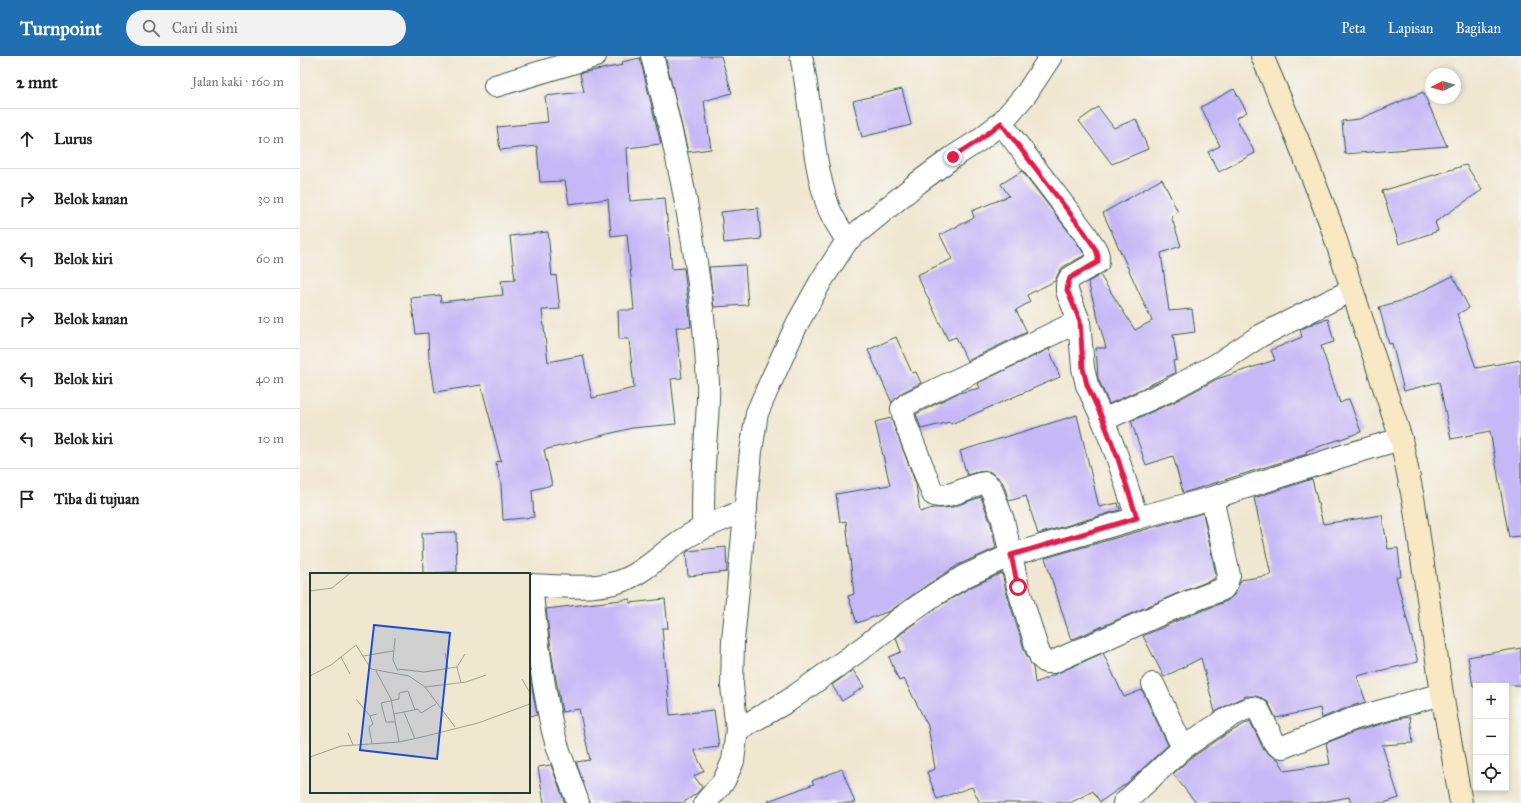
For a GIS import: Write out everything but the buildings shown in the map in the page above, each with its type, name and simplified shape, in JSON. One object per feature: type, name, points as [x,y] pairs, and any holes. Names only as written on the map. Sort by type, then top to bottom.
[{"type":"street","points":[[495,86],[595,56]]},
{"type":"street","points":[[652,56],[666,108],[683,188],[698,276],[705,339],[708,385],[704,454],[703,528]]},
{"type":"street","points":[[802,56],[816,159],[821,182],[828,207],[847,241]]},
{"type":"street","points":[[706,803],[724,780],[733,761],[737,730],[732,686],[733,640],[751,451],[757,413],[797,324],[821,281],[847,241],[919,182],[1001,123],[1026,94],[1050,56]]},
{"type":"street","points":[[1262,56],[1297,138],[1330,222],[1401,439],[1414,502],[1442,694],[1461,803]]},
{"type":"street","points":[[1001,123],[1085,233],[1098,256],[1098,262],[1070,278],[1067,290],[1080,321],[1083,368],[1087,385],[1117,456],[1137,518]]},
{"type":"street","points":[[1103,420],[1168,391],[1216,365],[1260,336],[1352,290]]},
{"type":"street","points":[[1080,321],[907,404],[902,409],[905,422],[933,494],[940,497],[985,483],[991,488],[1003,520],[1018,587],[1041,658],[1046,662],[1053,662],[1181,605],[1223,589],[1229,575],[1212,498]]},
{"type":"street","points":[[737,730],[788,701],[934,595],[965,576],[1011,555],[1137,518],[1212,498],[1401,439]]},
{"type":"street","points":[[578,803],[554,732],[548,706],[530,585],[591,587],[618,582],[633,576],[682,540],[703,528],[746,510]]},
{"type":"street","points":[[1153,684],[1184,748]]},
{"type":"street","points":[[1124,803],[1184,748],[1218,724],[1250,708],[1256,708],[1259,711],[1274,742],[1278,746],[1283,747],[1353,719],[1442,694]]},
{"type":"route","points":[[953,157],[978,141],[1001,123],[1024,151],[1085,233],[1096,250],[1098,256],[1098,262],[1093,266],[1070,278],[1067,290],[1080,321],[1083,368],[1087,385],[1117,456],[1137,518],[1011,555],[1018,587]]}]
